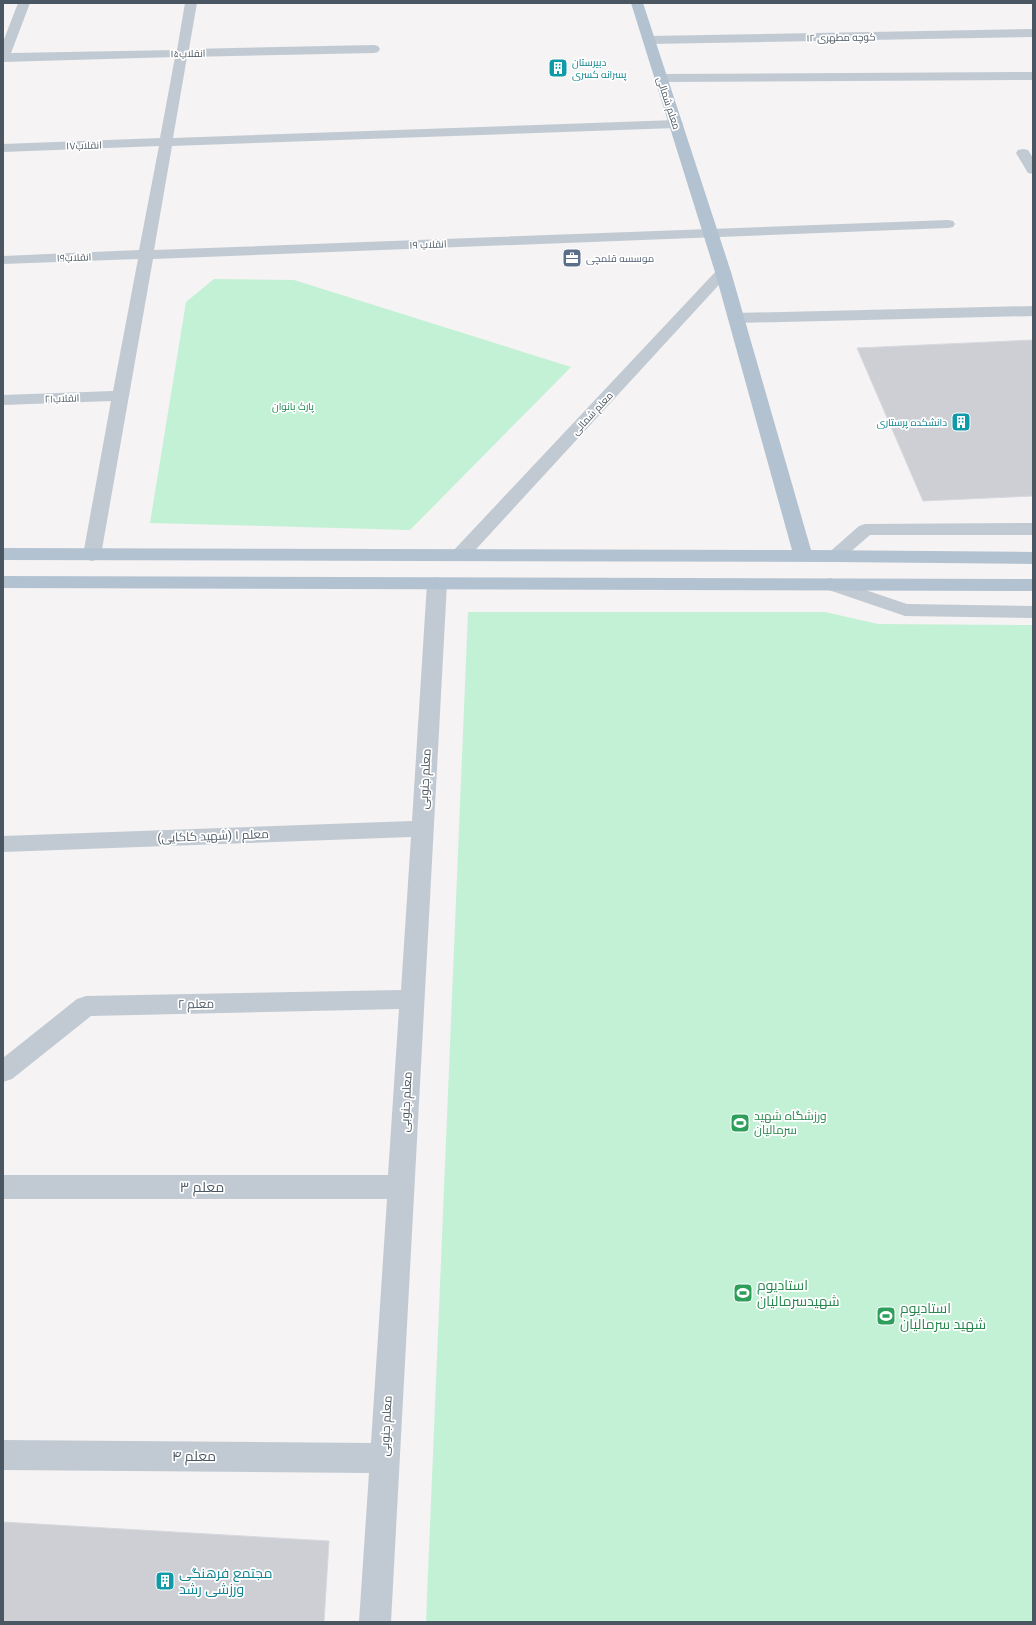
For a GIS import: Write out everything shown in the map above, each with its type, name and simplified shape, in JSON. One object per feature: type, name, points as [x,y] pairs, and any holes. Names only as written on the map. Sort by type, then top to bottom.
[{"type":"main road","name":"معلم شمالی","points":[[637,3],[723,272],[803,556]]},
{"type":"main road","points":[[3,554],[834,556],[1033,558]]},
{"type":"main road","points":[[3,582],[1033,585]]},
{"type":"street","points":[[3,58],[24,3]]},
{"type":"street","points":[[92,554],[191,3]]},
{"type":"street","name":"کوچه مطهری ۱۲","points":[[649,40],[1033,33]]},
{"type":"street","name":"انقلاب۱۵","points":[[3,58],[374,48]]},
{"type":"street","points":[[661,78],[1033,76]]},
{"type":"street","name":"انقلاب۱۷","points":[[3,148],[676,124]]},
{"type":"street","points":[[1023,153],[1033,170]]},
{"type":"street","name":"انقلاب ۱۹","points":[[146,255],[948,224]]},
{"type":"street","name":"انقلاب۱۹","points":[[3,260],[146,255]]},
{"type":"street","name":"معلم شمالی","points":[[460,555],[723,272]]},
{"type":"street","points":[[736,318],[1033,312]]},
{"type":"street","name":"انقلاب۲۱","points":[[3,400],[120,396]]},
{"type":"street","points":[[834,556],[865,530],[1033,529]]},
{"type":"street","name":"معلم جنوبی","points":[[375,1622],[437,583]]},
{"type":"street","points":[[830,584],[905,610],[1033,612]]},
{"type":"street","name":"معلم ۱ (شهید کاکایی)","points":[[3,844],[422,828]]},
{"type":"street","name":"معلم ۲","points":[[3,1072],[86,1006],[412,998]]},
{"type":"street","name":"معلم ۳","points":[[3,1187],[401,1187]]},
{"type":"street","name":"معلم ۴","points":[[3,1455],[384,1458]]},
{"type":"green space","name":"پارک بانوان","points":[[214,279],[294,280],[571,367],[410,530],[150,523],[186,302]]},
{"type":"green space","name":"استادیوم شهیدسرمالیان","points":[[468,612],[825,612],[878,624],[1033,625],[1033,1622],[426,1622]]},
{"type":"building","name":"دانشکده پرستاری","points":[[1033,340],[1033,496],[923,501],[857,348]]},
{"type":"building","name":"مجتمع فرهنگی ورزشی رشد","points":[[3,1522],[329,1541],[324,1622],[3,1622]]},
{"type":"place","name":"دبیرستان پسرانه کسری","points":[[558,68]]},
{"type":"place","name":"موسسه قلمچی","points":[[572,258]]},
{"type":"place","name":"دانشکده پرستاری","points":[[961,422]]},
{"type":"place","name":"ورزشگاه شهید سرمالیان","points":[[740,1123]]},
{"type":"place","name":"استادیوم شهیدسرمالیان","points":[[743,1293]]},
{"type":"place","name":"استادیوم شهید سرمالیان","points":[[886,1316]]},
{"type":"place","name":"مجتمع فرهنگی ورزشی رشد","points":[[165,1581]]}]
